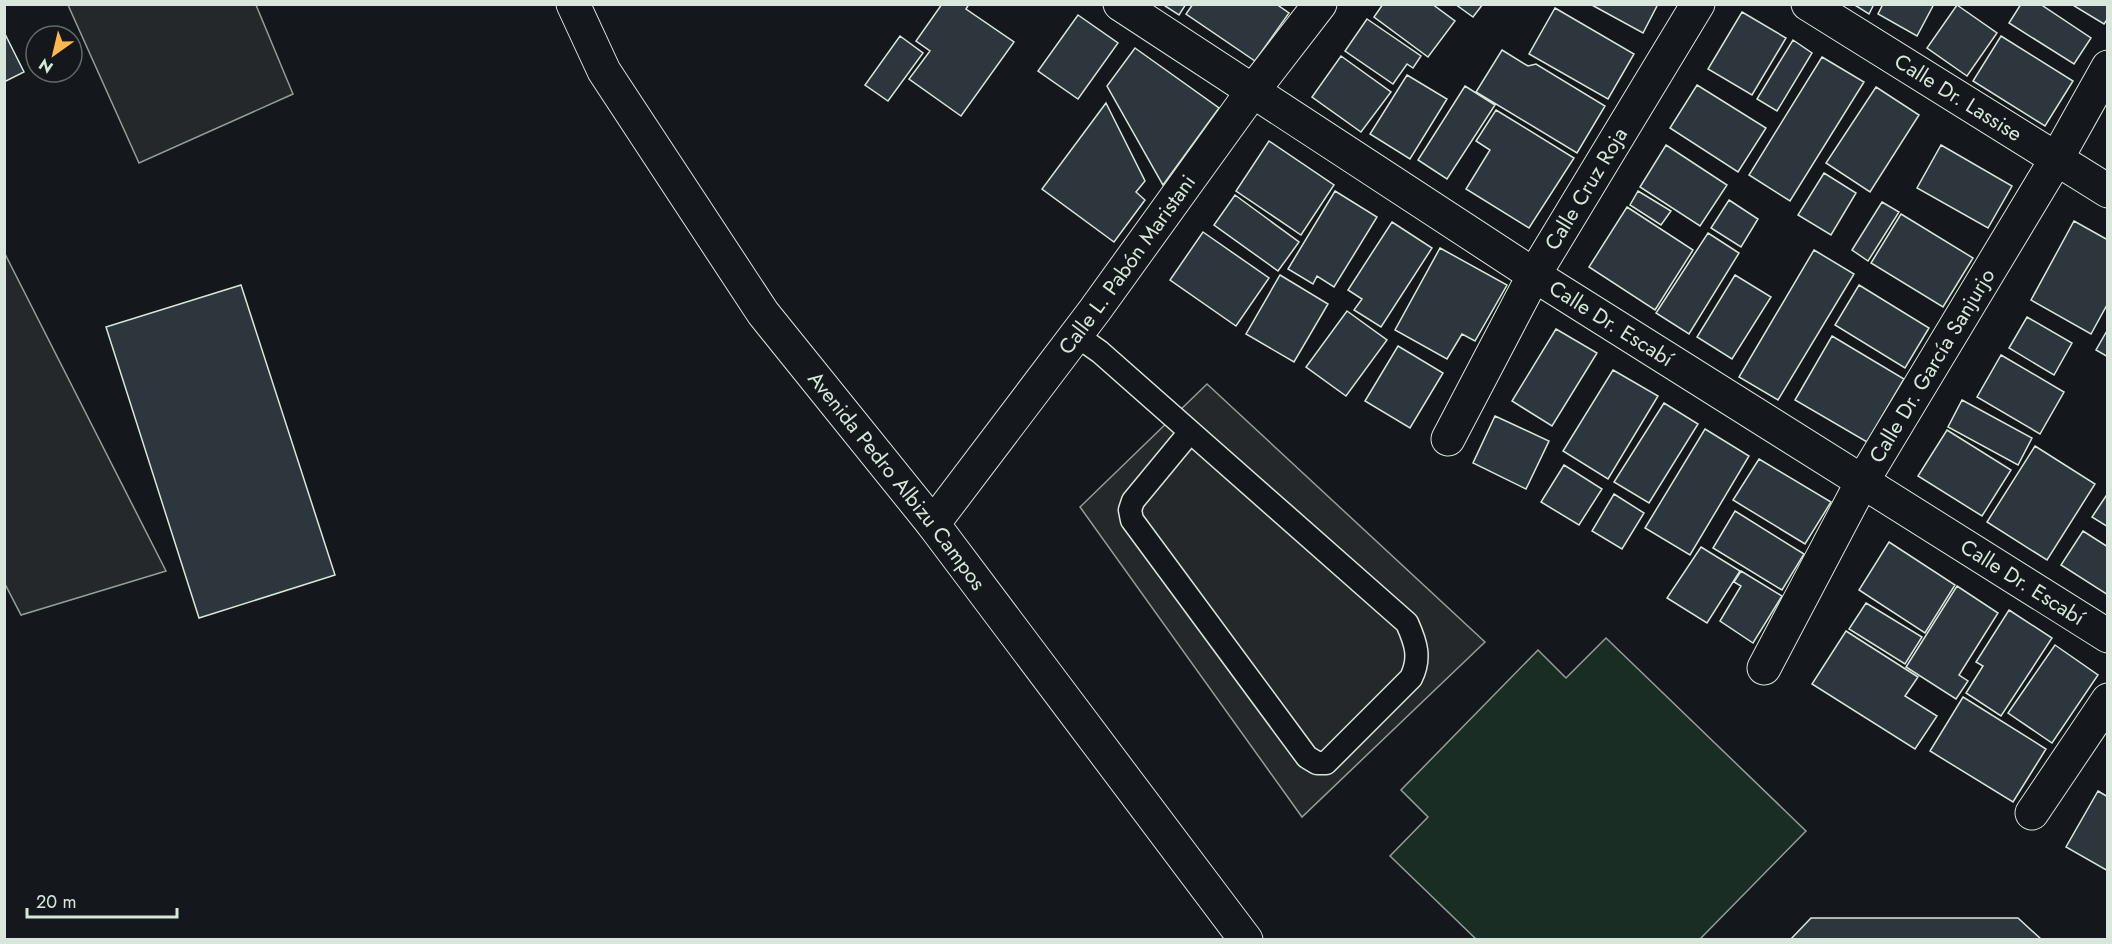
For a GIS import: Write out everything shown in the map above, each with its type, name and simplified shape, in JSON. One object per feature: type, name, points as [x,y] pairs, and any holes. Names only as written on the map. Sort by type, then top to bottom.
[{"type":"street","name":"Avenida Pedro Albizu Campos","points":[[573,4],[604,71],[763,313],[933,524],[1246,939]]},
{"type":"street","name":"Calle Dr. Escabí","points":[[1120,4],[1252,93],[1534,275],[2108,636]]},
{"type":"street","name":"Calle L. Pabón Maristani","points":[[933,524],[1076,335],[1252,93],[1320,4]]},
{"type":"street","name":"Calle Cruz Roja","points":[[1448,439],[1534,275],[1698,4]]},
{"type":"street","name":"Calle Dr. Lassise","points":[[1808,4],[2108,190]]},
{"type":"street","name":"Calle Dr. García Sanjurjo","points":[[1764,668],[1862,482],[2108,67]]},
{"type":"street","points":[[2032,813],[2108,700]]},
{"type":"lane","points":[[1076,335],[1100,352],[1407,623],[1415,640],[1418,655],[1417,667],[1411,678],[1326,763],[1317,763],[1307,757],[1132,520],[1130,510],[1133,501],[1190,432]]},
{"type":"green space","points":[[1606,638],[1806,831],[1700,939],[1476,939],[1390,856],[1428,817],[1401,790],[1538,650],[1566,678]]},
{"type":"shaded area","points":[[68,5],[256,5],[293,94],[139,163],[84,41],[84,24],[77,24]]},
{"type":"shaded area","points":[[5,254],[166,571],[21,615],[4,582]]},
{"type":"shaded area","points":[[1207,384],[1485,642],[1302,817],[1080,507]]},
{"type":"building","points":[[942,4],[969,4],[966,9],[1014,42],[961,116],[909,79],[930,51],[916,41]]},
{"type":"building","points":[[1162,4],[1186,4],[1179,15]]},
{"type":"building","points":[[1193,4],[1276,4],[1289,13],[1255,61],[1186,14]]},
{"type":"building","points":[[1383,4],[1432,4],[1455,21],[1428,57],[1374,17]]},
{"type":"building","points":[[1455,4],[1483,4],[1473,17]]},
{"type":"building","points":[[1590,4],[1658,4],[1643,33]]},
{"type":"building","points":[[1853,4],[1874,4],[1869,14]]},
{"type":"building","points":[[1883,4],[1934,4],[1917,36],[1878,14]]},
{"type":"building","points":[[2021,4],[2040,4],[2091,38],[2074,64],[2009,23]]},
{"type":"building","points":[[2071,4],[2108,4],[2108,18],[2104,24]]},
{"type":"building","points":[[1957,5],[1997,33],[1967,76],[1927,48]]},
{"type":"building","points":[[1555,8],[1634,54],[1608,99],[1529,54]]},
{"type":"building","points":[[1742,12],[1786,38],[1752,95],[1708,69]]},
{"type":"building","points":[[1078,15],[1118,43],[1078,99],[1038,71]]},
{"type":"building","points":[[1367,19],[1421,56],[1413,68],[1407,64],[1393,84],[1345,51]]},
{"type":"building","points":[[4,32],[24,72],[4,82]]},
{"type":"building","points":[[900,36],[923,53],[888,101],[865,85]]},
{"type":"building","points":[[2001,36],[2073,81],[2045,126],[1973,81]]},
{"type":"building","points":[[1793,40],[1812,53],[1777,111],[1757,99]]},
{"type":"building","points":[[1135,48],[1219,108],[1163,185],[1107,86]]},
{"type":"building","points":[[1502,50],[1528,66],[1536,64],[1605,106],[1577,153],[1476,92]]},
{"type":"building","points":[[1341,56],[1391,92],[1361,132],[1312,97]]},
{"type":"building","points":[[1822,57],[1864,82],[1790,201],[1749,175]]},
{"type":"building","points":[[1407,75],[1447,99],[1410,159],[1370,134]]},
{"type":"building","points":[[1697,85],[1766,128],[1738,172],[1670,128]]},
{"type":"building","points":[[1465,86],[1495,105],[1447,179],[1418,160]]},
{"type":"building","points":[[1876,87],[1919,115],[1870,192],[1826,163]]},
{"type":"building","points":[[1106,103],[1145,181],[1136,192],[1145,200],[1114,242],[1042,189]]},
{"type":"building","points":[[1496,110],[1574,158],[1529,228],[1466,189],[1490,150],[1476,141]]},
{"type":"building","points":[[1269,141],[1334,185],[1301,235],[1236,191]]},
{"type":"building","points":[[1666,145],[1727,185],[1700,226],[1640,187]]},
{"type":"building","points":[[1941,145],[2012,186],[1988,228],[1917,188]]},
{"type":"building","points":[[1824,173],[1856,193],[1831,235],[1798,215]]},
{"type":"building","points":[[1335,191],[1377,217],[1334,287],[1317,276],[1313,284],[1288,269]]},
{"type":"building","points":[[1638,191],[1671,211],[1661,225],[1630,205]]},
{"type":"building","points":[[1235,195],[1299,242],[1278,271],[1214,225]]},
{"type":"building","points":[[1729,200],[1758,219],[1741,247],[1711,228]]},
{"type":"building","points":[[1882,202],[1899,212],[1868,261],[1852,250]]},
{"type":"building","points":[[1627,207],[1693,250],[1655,310],[1589,267]]},
{"type":"building","points":[[1901,214],[1973,258],[1943,307],[1871,263]]},
{"type":"building","points":[[2074,221],[2108,240],[2108,303],[2091,334],[2031,300]]},
{"type":"building","points":[[1392,222],[1432,248],[1381,327],[1354,310],[1362,299],[1348,290]]},
{"type":"building","points":[[1203,232],[1269,278],[1236,326],[1170,280]]},
{"type":"building","points":[[1708,233],[1739,253],[1689,334],[1656,313]]},
{"type":"building","points":[[1440,248],[1507,285],[1475,341],[1462,334],[1447,359],[1395,330]]},
{"type":"building","points":[[1814,250],[1854,274],[1778,400],[1739,377]]},
{"type":"building","points":[[1280,275],[1328,304],[1294,362],[1246,334]]},
{"type":"building","points":[[1735,275],[1771,297],[1732,359],[1697,337]]},
{"type":"building","points":[[241,285],[335,575],[199,618],[106,327]]},
{"type":"building","points":[[1859,285],[1929,328],[1905,368],[1835,325]]},
{"type":"building","points":[[1347,311],[1387,340],[1346,396],[1306,367]]},
{"type":"building","points":[[2027,317],[2072,343],[2054,375],[2009,348]]},
{"type":"building","points":[[1556,329],[1597,353],[1552,426],[1512,401]]},
{"type":"building","points":[[2108,329],[2108,357],[2096,350]]},
{"type":"building","points":[[1832,336],[1904,379],[1867,442],[1795,400]]},
{"type":"building","points":[[1398,346],[1443,373],[1410,428],[1365,401]]},
{"type":"building","points":[[2001,355],[2064,392],[2040,434],[1977,397]]},
{"type":"building","points":[[1613,370],[1658,396],[1608,479],[1563,451]]},
{"type":"building","points":[[1962,400],[2032,438],[2018,465],[1948,427]]},
{"type":"building","points":[[1664,403],[1698,424],[1649,503],[1614,482]]},
{"type":"building","points":[[1495,416],[1549,441],[1526,489],[1473,463]]},
{"type":"building","points":[[1705,429],[1749,456],[1690,555],[1645,528]]},
{"type":"building","points":[[1947,430],[2011,470],[1982,516],[1918,476]]},
{"type":"building","points":[[2035,446],[2095,484],[2047,560],[1987,522]]},
{"type":"building","points":[[1759,459],[1831,502],[1805,544],[1733,500]]},
{"type":"building","points":[[1564,465],[1602,489],[1579,525],[1541,502]]},
{"type":"building","points":[[2108,493],[2108,527],[2092,517]]},
{"type":"building","points":[[1614,494],[1644,513],[1622,549],[1592,531]]},
{"type":"building","points":[[1735,511],[1804,554],[1782,590],[1713,548]]},
{"type":"building","points":[[2083,531],[2108,547],[2108,595],[2061,565]]},
{"type":"building","points":[[1889,542],[1955,585],[1925,633],[1859,590]]},
{"type":"building","points":[[1701,547],[1740,571],[1707,623],[1667,598]]},
{"type":"building","points":[[1741,571],[1782,596],[1753,643],[1720,621],[1741,586],[1734,582]]},
{"type":"building","points":[[1957,586],[1998,613],[1959,675],[1968,681],[1956,699],[1906,667]]},
{"type":"building","points":[[1866,603],[1922,637],[1905,664],[1849,629]]},
{"type":"building","points":[[2009,610],[2052,638],[2001,716],[1966,693],[1983,666],[1976,662]]},
{"type":"building","points":[[1846,631],[1918,677],[1905,696],[1937,716],[1915,749],[1812,684]]},
{"type":"building","points":[[2055,645],[2098,675],[2052,743],[2008,713]]},
{"type":"building","points":[[1963,697],[2046,749],[2013,802],[1930,751]]},
{"type":"building","points":[[2098,791],[2108,797],[2108,871],[2066,847]]},
{"type":"building","points":[[1811,918],[2018,918],[2042,940],[1790,940]]}]
